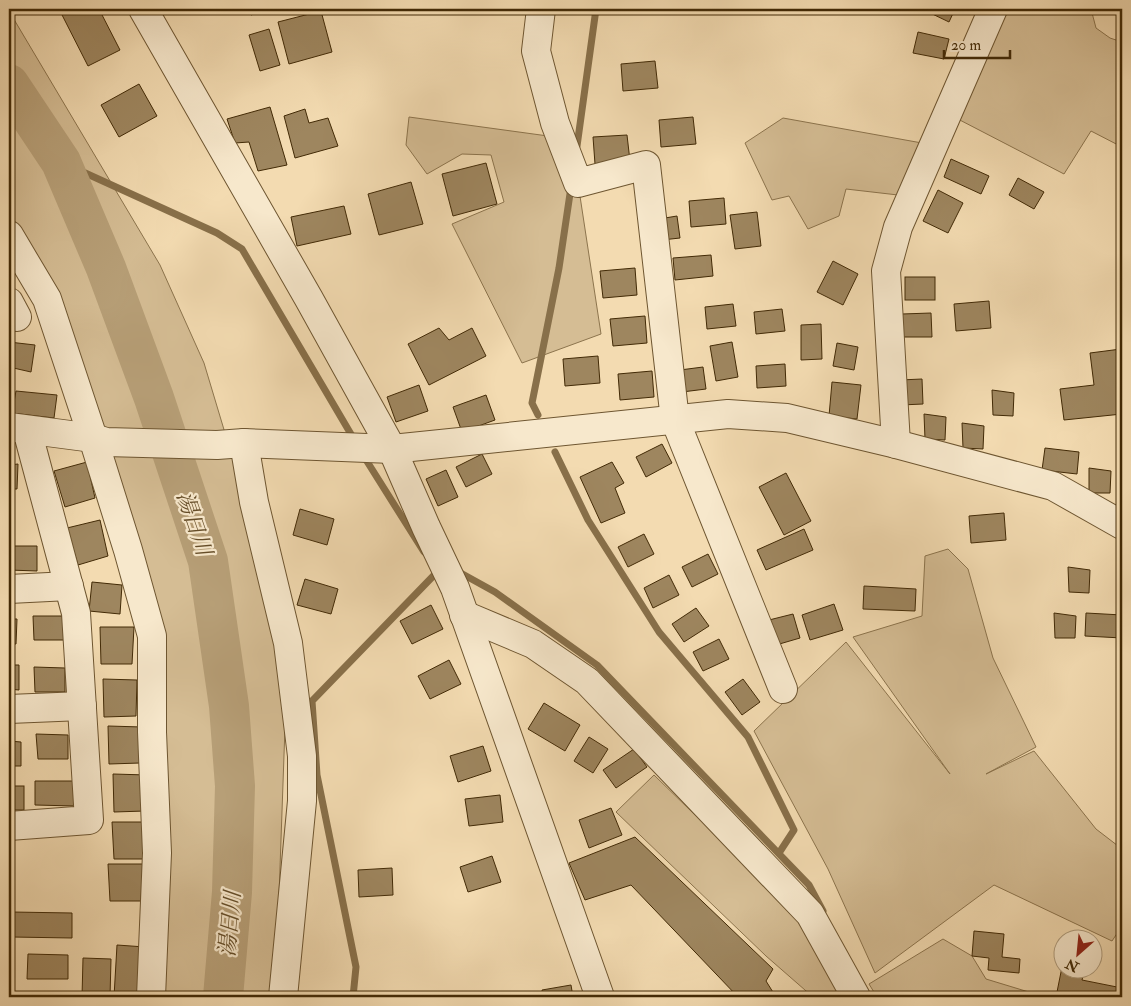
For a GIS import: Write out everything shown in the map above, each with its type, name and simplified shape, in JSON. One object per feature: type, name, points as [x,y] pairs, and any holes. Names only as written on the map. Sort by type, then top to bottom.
[{"type":"street","points":[[143,9],[304,290],[450,579],[600,997]]},
{"type":"street","points":[[540,9],[536,51],[555,123],[578,183],[646,165],[675,420],[783,689]]},
{"type":"street","points":[[896,444],[886,271],[898,227],[993,9]]},
{"type":"street","points":[[9,235],[47,299],[100,440],[152,636],[152,732],[157,853],[151,997]]},
{"type":"street","points":[[9,302],[17,317],[9,314]]},
{"type":"street","points":[[9,826],[89,820],[76,613],[18,428],[100,440],[217,445],[244,443],[384,449],[728,414],[787,418],[896,444],[1052,486],[1122,525]]},
{"type":"street","points":[[244,443],[254,502],[288,643],[302,756],[302,801],[283,997]]},
{"type":"street","points":[[9,589],[69,586]]},
{"type":"street","points":[[464,614],[533,644],[588,681],[810,914],[856,997]]},
{"type":"street","points":[[9,709],[82,706]]},
{"type":"shaded area","points":[[1002,9],[1091,9],[1096,28],[1110,38],[1122,42],[1122,147],[1091,131],[1064,174],[954,117]]},
{"type":"shaded area","points":[[9,11],[160,265],[204,363],[288,643],[274,997],[154,997],[136,563],[9,236]]},
{"type":"shaded area","points":[[409,117],[548,136],[578,183],[601,334],[522,363],[452,224],[504,202],[491,155],[462,154],[427,174],[406,145]]},
{"type":"shaded area","points":[[783,118],[922,143],[898,195],[846,189],[839,216],[808,229],[789,196],[772,200],[745,143]]},
{"type":"shaded area","points":[[948,549],[968,569],[993,658],[1036,747],[986,774],[1034,751],[1096,829],[1122,849],[1122,926],[1112,941],[1104,937],[1104,928],[1085,928],[994,885],[875,973],[828,869],[754,731],[846,642],[950,774],[853,637],[922,616],[925,556]]},
{"type":"shaded area","points":[[654,775],[808,925],[844,997],[813,997],[766,956],[616,812]]},
{"type":"shaded area","points":[[943,939],[972,956],[986,979],[1032,993],[1033,997],[877,997],[869,984]]},
{"type":"building","points":[[59,9],[99,9],[120,50],[88,66]]},
{"type":"building","points":[[249,9],[270,9],[251,15]]},
{"type":"building","points":[[922,9],[955,9],[949,22]]},
{"type":"building","points":[[321,11],[332,52],[289,64],[278,22]]},
{"type":"building","points":[[269,29],[280,65],[260,71],[249,35]]},
{"type":"building","points":[[918,32],[949,39],[944,59],[913,53]]},
{"type":"building","points":[[655,61],[658,88],[623,91],[621,64]]},
{"type":"building","points":[[139,84],[157,116],[119,137],[101,105]]},
{"type":"building","points":[[270,107],[287,165],[258,171],[249,142],[235,143],[227,119]]},
{"type":"building","points":[[305,109],[309,123],[328,118],[338,146],[295,158],[284,116]]},
{"type":"building","points":[[693,117],[696,144],[661,147],[659,120]]},
{"type":"building","points":[[627,135],[630,161],[595,164],[593,137]]},
{"type":"building","points":[[951,159],[989,176],[981,194],[944,177]]},
{"type":"building","points":[[486,163],[497,204],[453,216],[442,174]]},
{"type":"building","points":[[1018,178],[1044,192],[1034,209],[1009,195]]},
{"type":"building","points":[[411,182],[423,224],[379,235],[368,194]]},
{"type":"building","points":[[938,190],[963,203],[948,233],[923,221]]},
{"type":"building","points":[[724,198],[726,224],[691,227],[689,201]]},
{"type":"building","points":[[344,206],[351,234],[297,246],[291,217]]},
{"type":"building","points":[[757,212],[761,246],[735,249],[730,215]]},
{"type":"building","points":[[677,216],[680,238],[662,240],[659,219]]},
{"type":"building","points":[[711,255],[713,276],[675,280],[673,258]]},
{"type":"building","points":[[833,261],[858,274],[843,305],[817,292]]},
{"type":"building","points":[[635,268],[637,295],[603,298],[600,271]]},
{"type":"building","points":[[905,277],[935,277],[935,300],[905,300]]},
{"type":"building","points":[[989,301],[991,328],[956,331],[954,304]]},
{"type":"building","points":[[733,304],[736,326],[707,329],[705,307]]},
{"type":"building","points":[[782,309],[785,331],[756,334],[754,312]]},
{"type":"building","points":[[931,313],[932,337],[902,337],[902,314]]},
{"type":"building","points":[[645,316],[647,343],[613,346],[610,319]]},
{"type":"building","points":[[821,324],[822,359],[801,360],[801,325]]},
{"type":"building","points":[[439,328],[449,340],[472,328],[486,356],[429,385],[408,344]]},
{"type":"building","points":[[9,342],[35,345],[31,372],[9,367]]},
{"type":"building","points":[[732,342],[738,377],[716,381],[710,346]]},
{"type":"building","points":[[837,343],[858,347],[854,370],[833,366]]},
{"type":"building","points":[[1121,349],[1122,414],[1064,420],[1060,389],[1094,385],[1090,353]]},
{"type":"building","points":[[598,356],[600,383],[565,386],[563,359]]},
{"type":"building","points":[[785,364],[786,386],[757,388],[756,366]]},
{"type":"building","points":[[703,367],[706,389],[682,392],[680,370]]},
{"type":"building","points":[[652,371],[654,397],[620,400],[618,374]]},
{"type":"building","points":[[922,379],[923,404],[901,405],[900,380]]},
{"type":"building","points":[[832,382],[861,385],[857,419],[829,416]]},
{"type":"building","points":[[419,385],[428,411],[396,422],[387,397]]},
{"type":"building","points":[[992,390],[1014,393],[1013,416],[993,415]]},
{"type":"building","points":[[16,391],[57,395],[54,418],[12,413]]},
{"type":"building","points":[[486,395],[495,420],[462,432],[453,407]]},
{"type":"building","points":[[924,414],[946,417],[945,440],[925,439]]},
{"type":"building","points":[[962,423],[984,426],[983,449],[963,448]]},
{"type":"building","points":[[662,444],[672,463],[646,477],[636,457]]},
{"type":"building","points":[[1045,448],[1079,452],[1077,474],[1042,470]]},
{"type":"building","points":[[482,454],[492,474],[466,487],[456,467]]},
{"type":"building","points":[[87,462],[95,498],[65,507],[54,471]]},
{"type":"building","points":[[612,462],[624,483],[615,488],[625,513],[601,523],[580,477]]},
{"type":"building","points":[[18,464],[17,489],[9,489],[9,465]]},
{"type":"building","points":[[1089,468],[1111,471],[1110,493],[1089,493]]},
{"type":"building","points":[[446,470],[458,497],[438,506],[426,479]]},
{"type":"building","points":[[786,473],[811,521],[784,535],[759,487]]},
{"type":"building","points":[[300,509],[334,519],[327,545],[293,535]]},
{"type":"building","points":[[1004,513],[1006,540],[971,543],[969,516]]},
{"type":"building","points":[[100,520],[108,556],[78,565],[67,528]]},
{"type":"building","points":[[804,529],[813,550],[766,570],[757,550]]},
{"type":"building","points":[[644,534],[654,554],[628,567],[618,547]]},
{"type":"building","points":[[9,546],[37,546],[37,571],[9,570]]},
{"type":"building","points":[[708,554],[718,574],[692,587],[682,567]]},
{"type":"building","points":[[1068,567],[1090,570],[1089,593],[1069,592]]},
{"type":"building","points":[[669,575],[679,595],[653,608],[644,588]]},
{"type":"building","points":[[305,579],[338,589],[331,614],[297,605]]},
{"type":"building","points":[[92,582],[122,585],[120,614],[89,611]]},
{"type":"building","points":[[864,586],[916,589],[915,611],[863,609]]},
{"type":"building","points":[[834,604],[843,630],[810,640],[802,615]]},
{"type":"building","points":[[431,605],[443,629],[412,644],[400,621]]},
{"type":"building","points":[[696,608],[709,626],[684,642],[672,624]]},
{"type":"building","points":[[1054,613],[1076,616],[1075,638],[1055,638]]},
{"type":"building","points":[[1086,613],[1122,615],[1122,638],[1085,636]]},
{"type":"building","points":[[793,614],[800,638],[776,645],[769,620]]},
{"type":"building","points":[[33,616],[64,616],[64,640],[34,640]]},
{"type":"building","points":[[9,619],[17,619],[16,644],[9,644]]},
{"type":"building","points":[[100,627],[134,627],[132,664],[101,664]]},
{"type":"building","points":[[719,639],[729,659],[703,671],[693,652]]},
{"type":"building","points":[[449,660],[461,684],[430,699],[418,676]]},
{"type":"building","points":[[9,665],[19,665],[19,690],[9,689]]},
{"type":"building","points":[[34,667],[65,668],[65,692],[35,692]]},
{"type":"building","points":[[103,679],[137,680],[136,716],[104,717]]},
{"type":"building","points":[[743,679],[760,702],[742,715],[725,692]]},
{"type":"building","points":[[544,703],[580,725],[565,751],[528,729]]},
{"type":"building","points":[[108,726],[142,727],[140,763],[109,764]]},
{"type":"building","points":[[36,734],[68,735],[68,759],[38,759]]},
{"type":"building","points":[[589,737],[608,749],[593,773],[574,761]]},
{"type":"building","points":[[9,741],[21,742],[21,766],[9,766]]},
{"type":"building","points":[[483,746],[491,771],[458,782],[450,756]]},
{"type":"building","points":[[634,749],[647,767],[616,788],[603,770]]},
{"type":"building","points":[[113,774],[147,775],[145,811],[114,812]]},
{"type":"building","points":[[35,781],[76,781],[75,806],[35,805]]},
{"type":"building","points":[[9,786],[24,786],[24,810],[9,810]]},
{"type":"building","points":[[500,795],[503,822],[469,826],[465,799]]},
{"type":"building","points":[[611,808],[622,835],[589,848],[579,820]]},
{"type":"building","points":[[112,822],[147,822],[145,859],[114,859]]},
{"type":"building","points":[[635,837],[773,969],[766,981],[776,997],[738,997],[631,885],[585,900],[569,863]]},
{"type":"building","points":[[492,856],[501,882],[468,892],[460,867]]},
{"type":"building","points":[[108,864],[143,864],[141,901],[110,901]]},
{"type":"building","points":[[392,868],[393,895],[359,897],[358,870]]},
{"type":"building","points":[[12,912],[72,913],[72,938],[12,937]]},
{"type":"building","points":[[974,931],[1004,934],[1002,957],[1020,959],[1019,973],[988,970],[989,958],[972,956]]},
{"type":"building","points":[[117,945],[145,947],[143,997],[114,997]]},
{"type":"building","points":[[28,954],[68,955],[68,979],[27,979]]},
{"type":"building","points":[[83,958],[111,959],[110,997],[82,997]]},
{"type":"building","points":[[1060,978],[1082,978],[1082,980],[1122,988],[1120,997],[1056,997]]},
{"type":"building","points":[[571,985],[573,997],[543,997],[542,990]]},
{"type":"waterway","points":[[577,146],[596,9]]},
{"type":"waterway","name":"湯日川","points":[[9,84],[61,162],[106,268],[154,398],[208,561],[229,706],[235,786],[232,892],[223,997]]},
{"type":"waterway","points":[[61,162],[217,233],[242,249],[355,441]]},
{"type":"waterway","points":[[538,415],[532,403],[559,268],[571,187]]},
{"type":"waterway","points":[[555,452],[588,520],[659,632],[748,737],[794,830],[779,853]]},
{"type":"waterway","points":[[363,455],[424,552]]},
{"type":"waterway","points":[[353,997],[356,967],[317,775],[312,701],[440,569]]},
{"type":"waterway","points":[[457,571],[495,592],[597,665],[809,885],[823,911]]}]
